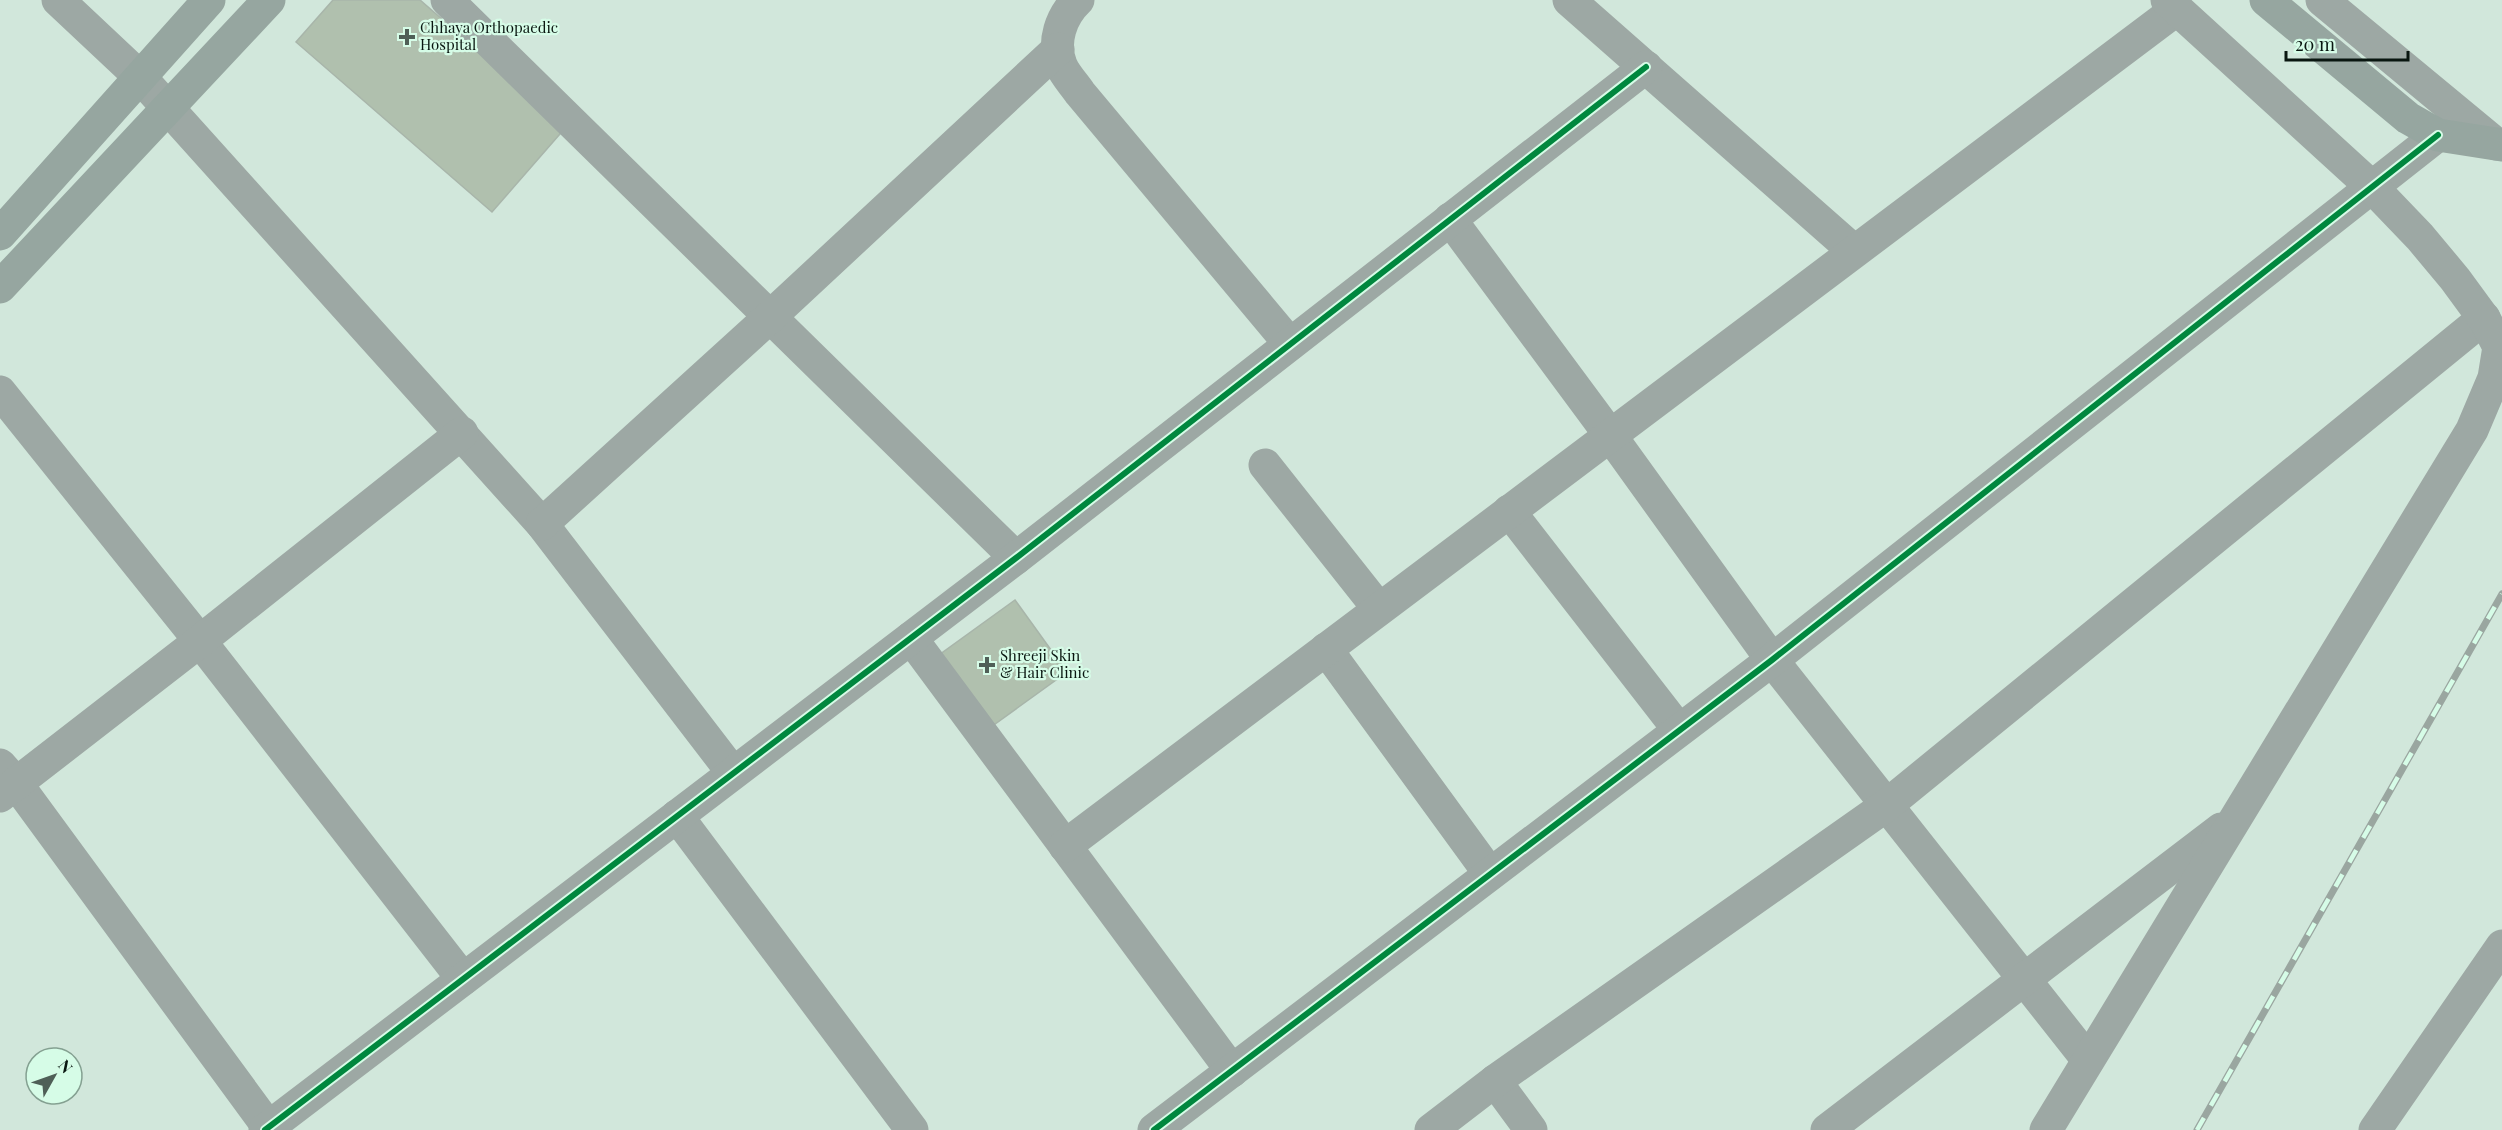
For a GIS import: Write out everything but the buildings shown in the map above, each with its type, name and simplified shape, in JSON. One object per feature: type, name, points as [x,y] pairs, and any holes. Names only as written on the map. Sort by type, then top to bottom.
[{"type":"highway","points":[[0,234],[209,0]]},
{"type":"highway","points":[[0,287],[269,0]]},
{"type":"highway","points":[[2266,0],[2408,118],[2438,135],[2499,144]]},
{"type":"street","points":[[57,0],[140,77],[542,524],[733,773]]},
{"type":"street","points":[[447,0],[1016,558]]},
{"type":"street","points":[[1569,0],[1854,251]]},
{"type":"street","points":[[2322,0],[2499,144]]},
{"type":"street","points":[[1066,4],[1057,40],[1061,65],[1080,93],[1290,344]]},
{"type":"street","points":[[1065,846],[1854,251],[2172,4],[2373,188],[2420,237],[2484,318],[2499,347],[2494,378],[2472,430],[2046,1130]]},
{"type":"street","points":[[542,524],[771,316],[1058,49]]},
{"type":"street","points":[[462,434],[200,641],[5,782],[267,1129],[1016,558],[1646,67]]},
{"type":"street","points":[[1154,1130],[1772,660],[2438,135]]},
{"type":"street","points":[[1450,219],[1610,435],[1772,660],[2088,1060]]},
{"type":"street","points":[[1431,1130],[1496,1081],[1887,805],[2484,318]]},
{"type":"street","points":[[0,392],[200,641],[463,979]]},
{"type":"street","points":[[1265,465],[1379,609]]},
{"type":"street","points":[[1509,511],[1679,730]]},
{"type":"street","points":[[911,638],[1232,1071]]},
{"type":"street","points":[[1326,648],[1490,874]]},
{"type":"street","points":[[677,816],[912,1130]]},
{"type":"street","points":[[1827,1130],[2026,980],[2236,817]]},
{"type":"street","points":[[2375,1130],[2502,946]]},
{"type":"street","points":[[1496,1081],[1531,1130]]},
{"type":"railway","points":[[2197,1130],[2502,594]]},
{"type":"cycle path","points":[[265,1130],[1016,558],[1646,67]]},
{"type":"cycle path","points":[[1154,1130],[1772,660],[2438,135]]},
{"type":"place","name":"Chhaya Orthopaedic Hospital","points":[[407,37]]},
{"type":"place","name":"Shreeji Skin & Hair Clinic","points":[[987,665]]}]
